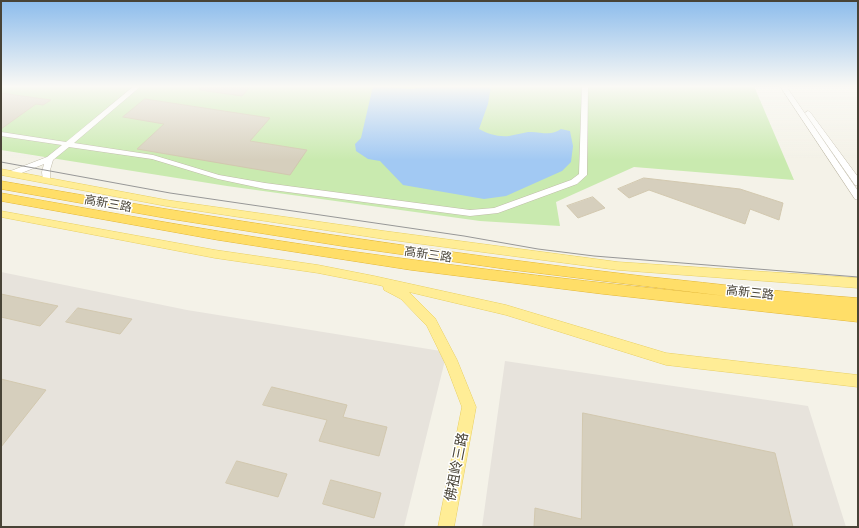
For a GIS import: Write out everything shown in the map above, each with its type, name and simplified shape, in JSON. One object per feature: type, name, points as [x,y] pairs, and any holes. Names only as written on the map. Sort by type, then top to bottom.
[{"type":"highway","name":"高新三路","points":[[1,185],[250,228],[431,255],[589,276],[858,304]]},
{"type":"highway","name":"高新三路","points":[[1,197],[142,223],[350,256],[590,287],[858,316]]},
{"type":"main road","name":"高新三路","points":[[6,173],[166,203],[392,236],[611,265],[858,283]]},
{"type":"main road","points":[[1,214],[215,254],[318,269],[374,280],[506,310],[666,359],[858,381]]},
{"type":"main road","name":"佛祖岭三路","points":[[374,280],[405,296],[419,308],[431,322],[452,364],[469,406],[446,527]]},
{"type":"street","points":[[6,173],[32,167],[50,159],[108,111]]},
{"type":"street","points":[[1,134],[153,157],[218,177],[265,186],[470,213],[495,211],[574,182],[583,175],[585,111]]},
{"type":"street","points":[[800,111],[858,197]]},
{"type":"street","points":[[807,111],[858,183]]},
{"type":"street","points":[[48,181],[46,170],[50,159]]},
{"type":"shaded area","points":[[1,272],[187,310],[447,352],[404,527],[1,527]]},
{"type":"shaded area","points":[[505,361],[808,406],[846,527],[482,527]]},
{"type":"green space","points":[[1,111],[764,111],[794,180],[634,167],[556,202],[560,226],[480,221],[227,186],[1,150]]},
{"type":"water","points":[[367,111],[486,111],[479,129],[493,135],[509,136],[528,132],[553,133],[561,129],[570,131],[573,146],[571,162],[562,171],[506,196],[484,199],[403,185],[380,161],[368,159],[356,151],[355,144],[361,138]]},
{"type":"building","points":[[1,111],[27,111],[1,129]]},
{"type":"building","points":[[131,111],[222,111],[270,118],[250,141],[307,150],[290,175],[137,149],[164,124],[123,117]]},
{"type":"building","points":[[644,178],[740,189],[783,203],[779,220],[750,209],[745,224],[649,190],[629,198],[618,189]]},
{"type":"building","points":[[593,197],[605,208],[578,218],[567,206]]},
{"type":"building","points":[[1,294],[58,306],[40,326],[1,317]]},
{"type":"building","points":[[78,308],[132,319],[120,334],[66,322]]},
{"type":"building","points":[[1,379],[46,390],[1,447]]},
{"type":"building","points":[[272,387],[347,405],[343,417],[387,427],[379,456],[319,441],[327,420],[263,405]]},
{"type":"building","points":[[583,413],[775,453],[793,527],[534,527],[535,508],[581,519]]},
{"type":"building","points":[[237,461],[287,474],[278,497],[226,483]]},
{"type":"building","points":[[331,480],[381,493],[374,518],[323,504]]},
{"type":"tram line","points":[[1,162],[170,193],[464,236],[538,249],[594,256],[858,277]]}]
